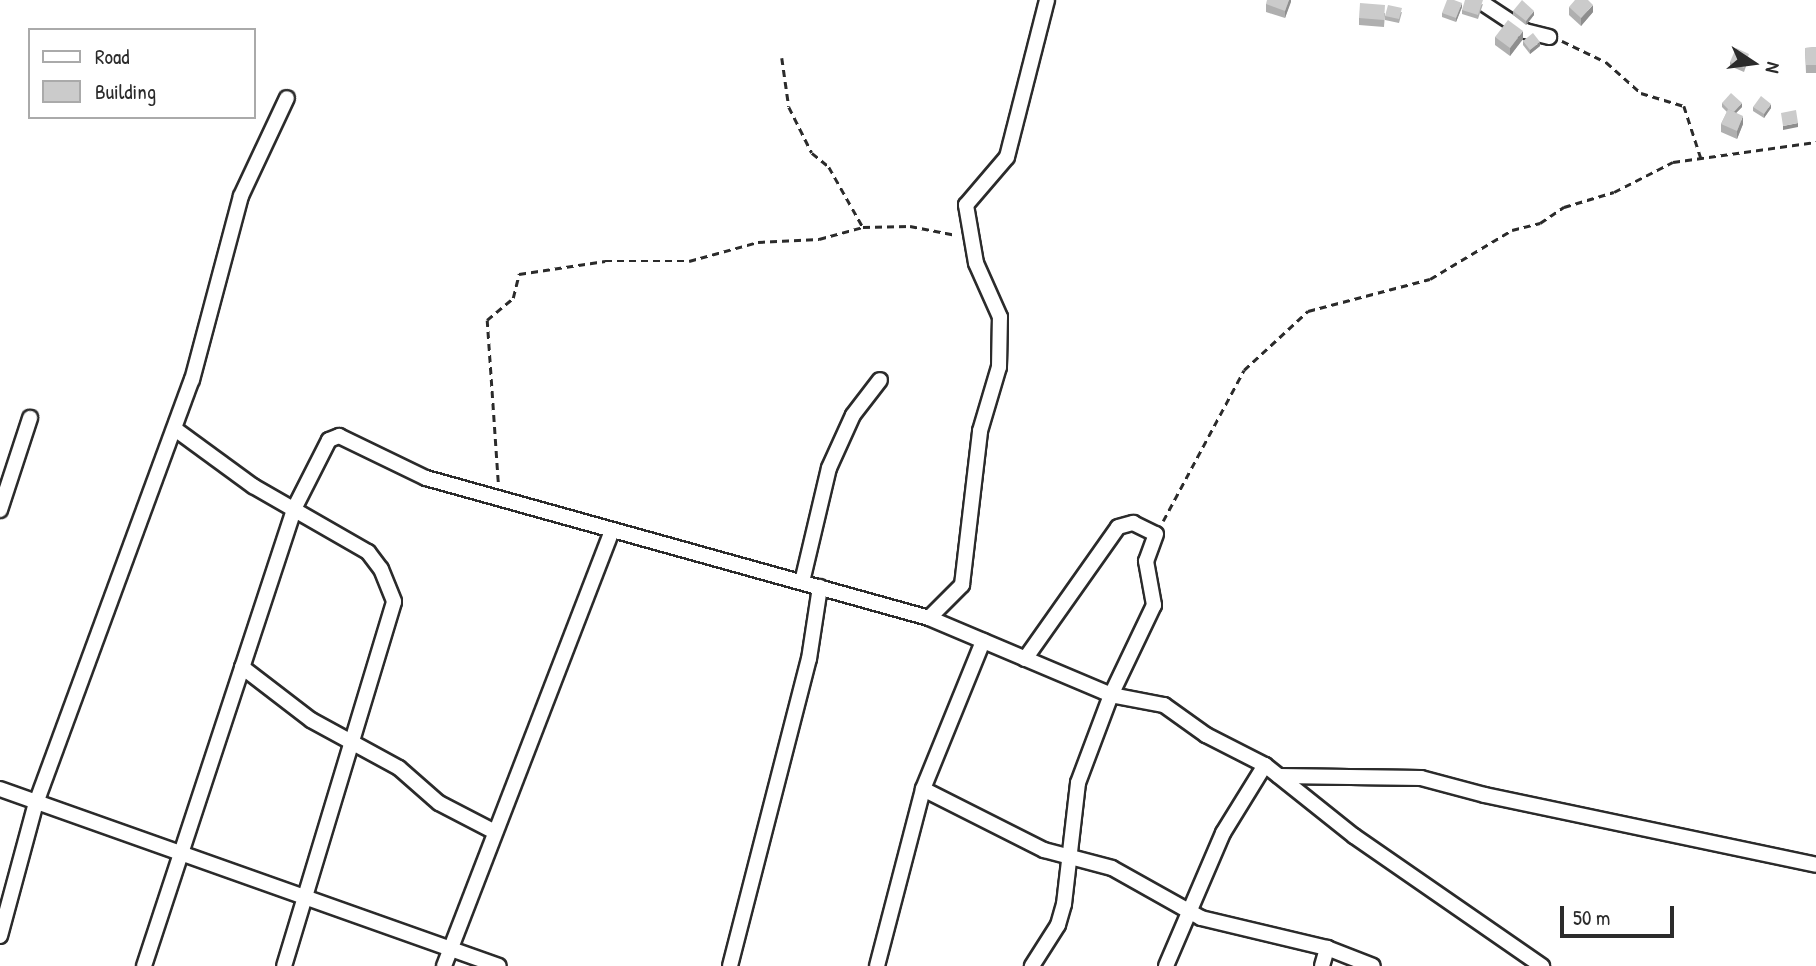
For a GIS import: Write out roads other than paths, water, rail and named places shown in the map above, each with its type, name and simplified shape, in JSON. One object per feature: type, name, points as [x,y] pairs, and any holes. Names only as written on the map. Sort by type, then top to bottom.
[{"type":"street","points":[[929,618],[962,585],[980,431],[999,367],[1000,317],[969,237],[966,205],[1007,157],[1047,0]]},
{"type":"street","points":[[1478,0],[1525,31],[1549,37]]},
{"type":"street","points":[[0,936],[36,803],[175,429],[241,196],[287,98]]},
{"type":"street","points":[[802,582],[829,468],[853,415],[880,380]]},
{"type":"street","points":[[0,510],[30,418]]},
{"type":"street","points":[[175,429],[253,486],[295,507],[368,552],[390,586],[391,621],[284,966]]},
{"type":"street","points":[[144,966],[295,507],[329,440],[339,436],[426,478],[929,618],[1111,695],[1164,705],[1206,735],[1265,765],[1354,836],[1542,966]]},
{"type":"street","points":[[1025,659],[1118,527],[1133,523],[1156,534],[1146,561],[1154,605],[1111,695],[1078,783],[1073,856],[1058,925],[1032,966]]},
{"type":"street","points":[[444,966],[611,531]]},
{"type":"street","points":[[730,966],[809,659],[820,587]]},
{"type":"street","points":[[877,966],[923,789],[983,641]]},
{"type":"street","points":[[242,667],[312,720],[398,768],[457,815],[495,832]]},
{"type":"street","points":[[1166,966],[1223,832],[1265,765]]},
{"type":"street","points":[[1279,776],[1421,778],[1485,795],[1816,865]]},
{"type":"street","points":[[0,789],[450,951],[499,966]]},
{"type":"street","points":[[923,789],[1044,850],[1112,868],[1188,911],[1256,934],[1327,948],[1373,966]]},
{"type":"street","points":[[1322,966],[1327,948]]}]
